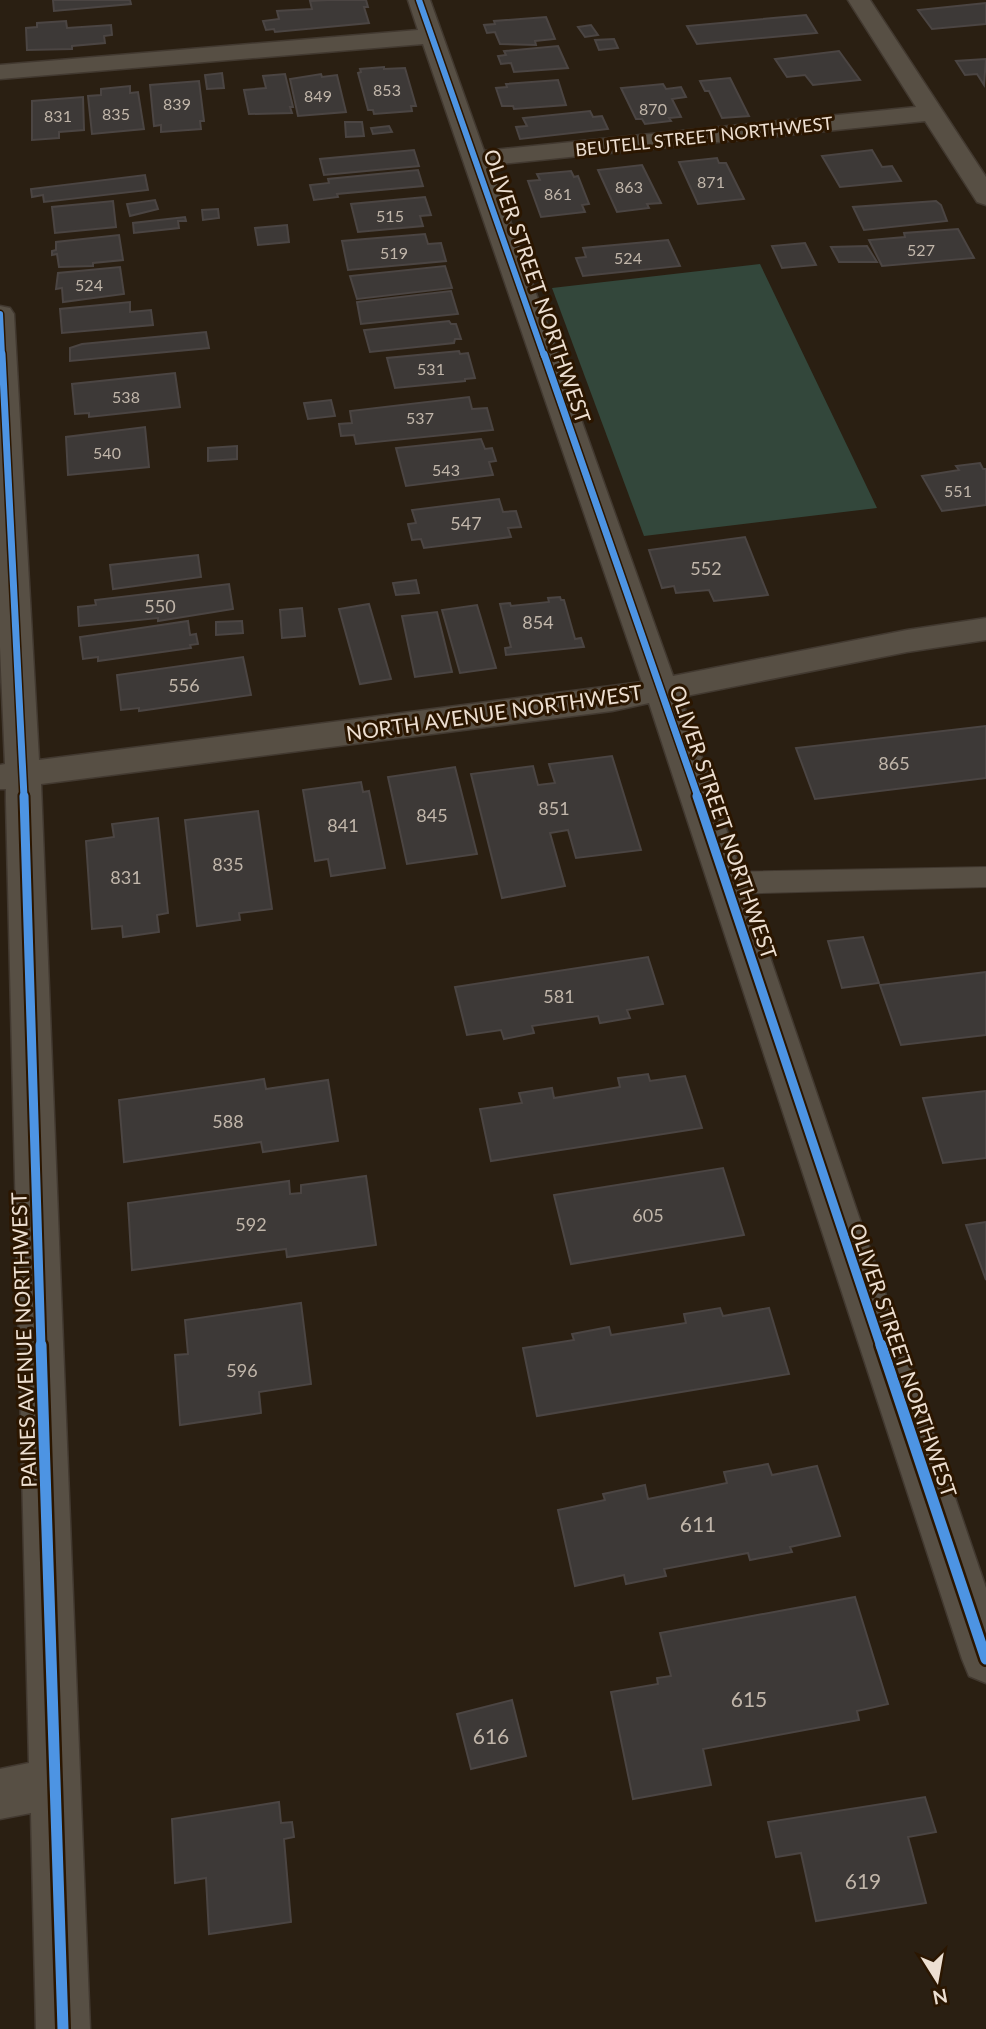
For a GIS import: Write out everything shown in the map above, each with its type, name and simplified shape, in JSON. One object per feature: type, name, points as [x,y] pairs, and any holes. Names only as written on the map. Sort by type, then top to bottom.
[{"type":"street","name":"OLIVER STREET NORTHWEST","points":[[419,0],[661,688],[986,1658]]},
{"type":"street","points":[[859,0],[986,197]]},
{"type":"street","points":[[0,72],[432,36]]},
{"type":"street","name":"BEUTELL STREET NORTHWEST","points":[[475,159],[932,113]]},
{"type":"street","name":"PAINES AVENUE NORTHWEST","points":[[0,314],[11,775],[55,1783],[63,2029]]},
{"type":"street","name":"NORTH AVENUE NORTHWEST","points":[[11,775],[612,699],[986,629]]},
{"type":"street","points":[[0,1794],[55,1783]]},
{"type":"lane","points":[[726,883],[986,877]]},
{"type":"green space","points":[[760,264],[877,508],[644,536],[552,288]]},
{"type":"building","points":[[53,0],[130,0],[131,4],[54,11]]},
{"type":"building","points":[[366,0],[368,7],[364,7],[369,23],[275,32],[274,29],[266,30],[263,21],[279,19],[277,11],[312,9],[310,1]]},
{"type":"building","points":[[986,3],[986,24],[932,29],[918,10]]},
{"type":"building","points":[[806,15],[817,33],[697,44],[687,26]]},
{"type":"building","points":[[546,17],[555,39],[535,41],[536,45],[500,44],[495,32],[487,33],[484,25],[495,24],[494,21]]},
{"type":"building","points":[[66,21],[67,28],[111,25],[112,35],[104,36],[105,43],[72,46],[72,49],[27,50],[26,28],[37,27],[37,23]]},
{"type":"building","points":[[591,25],[598,35],[585,37],[578,27]]},
{"type":"building","points":[[614,39],[618,48],[599,50],[595,40]]},
{"type":"building","points":[[558,46],[568,68],[514,72],[511,63],[501,64],[498,56],[506,55],[504,51]]},
{"type":"building","points":[[839,51],[860,80],[813,85],[805,75],[787,77],[775,59]]},
{"type":"building","points":[[986,59],[984,85],[977,74],[965,75],[956,61]]},
{"type":"building","points":[[405,68],[416,106],[411,106],[412,111],[374,114],[373,110],[368,110],[358,73],[361,72],[360,69]]},
{"type":"building","points":[[222,73],[224,88],[207,89],[205,75]]},
{"type":"building","points":[[285,74],[292,113],[249,114],[244,90],[266,88],[263,76]]},
{"type":"building","points":[[321,74],[322,77],[337,75],[346,112],[298,116],[290,79]]},
{"type":"building","points":[[730,78],[749,116],[722,118],[709,91],[705,91],[700,81]]},
{"type":"building","points":[[558,80],[566,105],[514,109],[513,106],[502,106],[496,88],[507,87],[506,84]]},
{"type":"building","points":[[199,81],[204,121],[200,121],[201,129],[161,132],[161,125],[154,126],[150,85]]},
{"type":"building","points":[[663,84],[666,89],[681,87],[686,97],[672,99],[681,117],[645,124],[642,119],[636,119],[621,88]]},
{"type":"building","points":[[130,86],[130,93],[138,92],[144,129],[92,134],[88,96],[101,95],[101,89]]},
{"type":"building","points":[[83,97],[84,130],[59,132],[59,138],[32,140],[32,101]]},
{"type":"building","points":[[590,111],[593,117],[602,116],[608,129],[520,139],[516,127],[527,126],[523,118]]},
{"type":"building","points":[[345,122],[362,122],[364,136],[346,137]]},
{"type":"building","points":[[389,126],[392,132],[373,134],[371,128]]},
{"type":"building","points":[[414,150],[419,166],[324,175],[320,159]]},
{"type":"building","points":[[872,150],[882,167],[892,166],[901,181],[840,187],[822,156]]},
{"type":"building","points":[[717,158],[719,163],[726,163],[744,199],[698,204],[679,162]]},
{"type":"building","points":[[642,165],[661,203],[647,204],[649,208],[617,212],[598,170]]},
{"type":"building","points":[[418,170],[423,186],[337,194],[338,197],[314,200],[310,185],[329,183],[328,179]]},
{"type":"building","points":[[571,171],[574,177],[578,176],[589,204],[582,205],[585,212],[541,217],[528,181],[540,180],[537,174]]},
{"type":"building","points":[[145,175],[148,190],[44,202],[43,195],[32,197],[31,189]]},
{"type":"building","points":[[425,197],[431,215],[420,216],[423,226],[358,232],[351,204]]},
{"type":"building","points":[[155,200],[158,209],[130,216],[127,204]]},
{"type":"building","points":[[113,201],[116,227],[55,233],[52,207]]},
{"type":"building","points":[[936,201],[941,205],[947,221],[864,230],[853,207]]},
{"type":"building","points":[[218,209],[219,218],[203,220],[202,210]]},
{"type":"building","points":[[185,217],[186,221],[178,221],[179,228],[134,233],[133,223]]},
{"type":"building","points":[[287,225],[289,242],[258,245],[255,228]]},
{"type":"building","points":[[958,229],[974,258],[882,266],[869,240],[905,237],[904,233]]},
{"type":"building","points":[[425,234],[428,244],[441,243],[446,261],[348,270],[342,241]]},
{"type":"building","points":[[119,235],[123,260],[93,263],[93,266],[59,267],[57,254],[52,255],[52,251],[56,250],[56,242]]},
{"type":"building","points":[[668,240],[680,266],[583,276],[576,258],[586,257],[583,248]]},
{"type":"building","points":[[805,243],[816,265],[782,268],[772,246]]},
{"type":"building","points":[[867,246],[877,262],[839,262],[831,247]]},
{"type":"building","points":[[445,266],[452,288],[357,299],[350,276]]},
{"type":"building","points":[[120,267],[124,294],[63,302],[62,288],[56,289],[58,273]]},
{"type":"building","points":[[451,291],[458,314],[361,324],[357,302]]},
{"type":"building","points":[[130,302],[130,312],[151,310],[153,325],[62,333],[60,309]]},
{"type":"building","points":[[449,321],[456,324],[461,339],[455,339],[454,343],[370,352],[364,330]]},
{"type":"building","points":[[206,332],[209,348],[70,361],[70,348],[82,344]]},
{"type":"building","points":[[459,351],[460,354],[468,353],[475,378],[395,388],[387,358]]},
{"type":"building","points":[[175,373],[180,407],[89,417],[89,413],[75,414],[72,384]]},
{"type":"building","points":[[469,397],[472,409],[487,408],[493,430],[356,444],[354,435],[341,436],[339,424],[352,423],[350,411]]},
{"type":"building","points":[[331,400],[335,416],[308,419],[304,403]]},
{"type":"building","points":[[145,427],[149,467],[68,475],[66,437]]},
{"type":"building","points":[[481,439],[485,449],[492,448],[496,461],[489,462],[493,475],[406,486],[396,448]]},
{"type":"building","points":[[237,446],[237,459],[208,461],[208,448]]},
{"type":"building","points":[[980,463],[983,469],[986,469],[986,505],[942,511],[922,476],[959,470],[956,466]]},
{"type":"building","points":[[499,499],[503,512],[516,511],[521,527],[508,528],[511,537],[424,548],[421,539],[412,540],[408,524],[416,523],[412,510]]},
{"type":"building","points":[[745,537],[768,595],[714,601],[709,590],[676,593],[674,586],[662,588],[649,550]]},
{"type":"building","points":[[198,555],[201,577],[113,589],[110,565]]},
{"type":"building","points":[[416,580],[419,593],[396,595],[393,583]]},
{"type":"building","points":[[229,584],[233,609],[158,621],[158,618],[79,626],[78,607],[96,605],[95,600]]},
{"type":"building","points":[[560,597],[564,600],[575,639],[581,638],[584,647],[506,655],[505,648],[511,647],[500,604],[510,603],[511,606],[549,602],[548,598]]},
{"type":"building","points":[[369,604],[391,679],[360,684],[339,609]]},
{"type":"building","points":[[477,605],[496,668],[460,673],[442,610]]},
{"type":"building","points":[[302,608],[305,636],[282,638],[280,610]]},
{"type":"building","points":[[437,612],[452,672],[415,677],[402,616]]},
{"type":"building","points":[[188,621],[190,635],[196,634],[198,644],[190,645],[191,648],[98,661],[98,657],[83,659],[80,637]]},
{"type":"building","points":[[242,621],[243,633],[216,635],[216,622]]},
{"type":"building","points":[[243,657],[251,695],[139,711],[139,708],[121,710],[117,675]]},
{"type":"building","points":[[986,726],[986,778],[815,799],[796,748]]},
{"type":"building","points":[[612,756],[641,850],[576,858],[568,830],[550,833],[565,886],[502,898],[471,774],[533,766],[538,785],[555,783],[549,764]]},
{"type":"building","points":[[455,767],[477,854],[407,864],[388,777]]},
{"type":"building","points":[[361,782],[363,792],[369,791],[385,868],[331,876],[328,859],[315,861],[303,790]]},
{"type":"building","points":[[258,811],[272,909],[239,913],[240,920],[197,926],[185,820]]},
{"type":"building","points":[[158,818],[168,913],[157,915],[159,932],[123,937],[122,926],[92,929],[86,841],[114,837],[112,824]]},
{"type":"building","points":[[863,937],[879,983],[842,988],[828,941]]},
{"type":"building","points":[[648,957],[663,1004],[627,1010],[630,1018],[600,1023],[598,1016],[532,1026],[534,1033],[504,1039],[501,1030],[467,1035],[455,987]]},
{"type":"building","points":[[986,972],[986,1035],[901,1045],[880,985]]},
{"type":"building","points":[[648,1074],[650,1081],[685,1076],[702,1128],[491,1161],[480,1109],[522,1103],[519,1093],[552,1088],[554,1098],[620,1087],[618,1078]]},
{"type":"building","points":[[264,1079],[266,1089],[328,1080],[338,1141],[263,1152],[261,1142],[124,1162],[119,1100]]},
{"type":"building","points":[[986,1091],[986,1158],[943,1163],[923,1098]]},
{"type":"building","points":[[723,1168],[744,1235],[571,1264],[554,1195]]},
{"type":"building","points":[[366,1176],[376,1245],[287,1257],[286,1249],[132,1270],[128,1203],[289,1181],[290,1194],[301,1193],[301,1185]]},
{"type":"building","points":[[986,1222],[986,1280],[966,1225]]},
{"type":"building","points":[[301,1303],[311,1384],[259,1392],[261,1413],[180,1425],[175,1355],[188,1354],[185,1320]]},
{"type":"building","points":[[720,1308],[723,1316],[769,1308],[789,1374],[537,1416],[523,1348],[574,1340],[572,1334],[609,1327],[611,1335],[686,1323],[684,1314]]},
{"type":"building","points":[[768,1464],[772,1475],[817,1466],[840,1536],[790,1547],[792,1552],[750,1560],[748,1553],[664,1569],[666,1576],[626,1584],[624,1575],[575,1586],[558,1510],[605,1500],[603,1494],[645,1485],[648,1499],[727,1483],[724,1472]]},
{"type":"building","points":[[855,1597],[888,1704],[857,1711],[859,1720],[703,1749],[711,1785],[633,1799],[611,1692],[658,1684],[657,1678],[671,1676],[660,1633]]},
{"type":"building","points":[[512,1700],[526,1756],[471,1769],[457,1714]]},
{"type":"building","points":[[925,1797],[936,1832],[908,1837],[926,1903],[816,1921],[801,1853],[776,1857],[768,1822]]},
{"type":"building","points":[[279,1802],[281,1823],[292,1822],[294,1837],[284,1839],[291,1922],[209,1934],[206,1878],[175,1883],[172,1819]]},
{"type":"cycle path","points":[[419,0],[661,688],[986,1659]]},
{"type":"cycle path","points":[[0,314],[24,802],[63,2029]]}]
